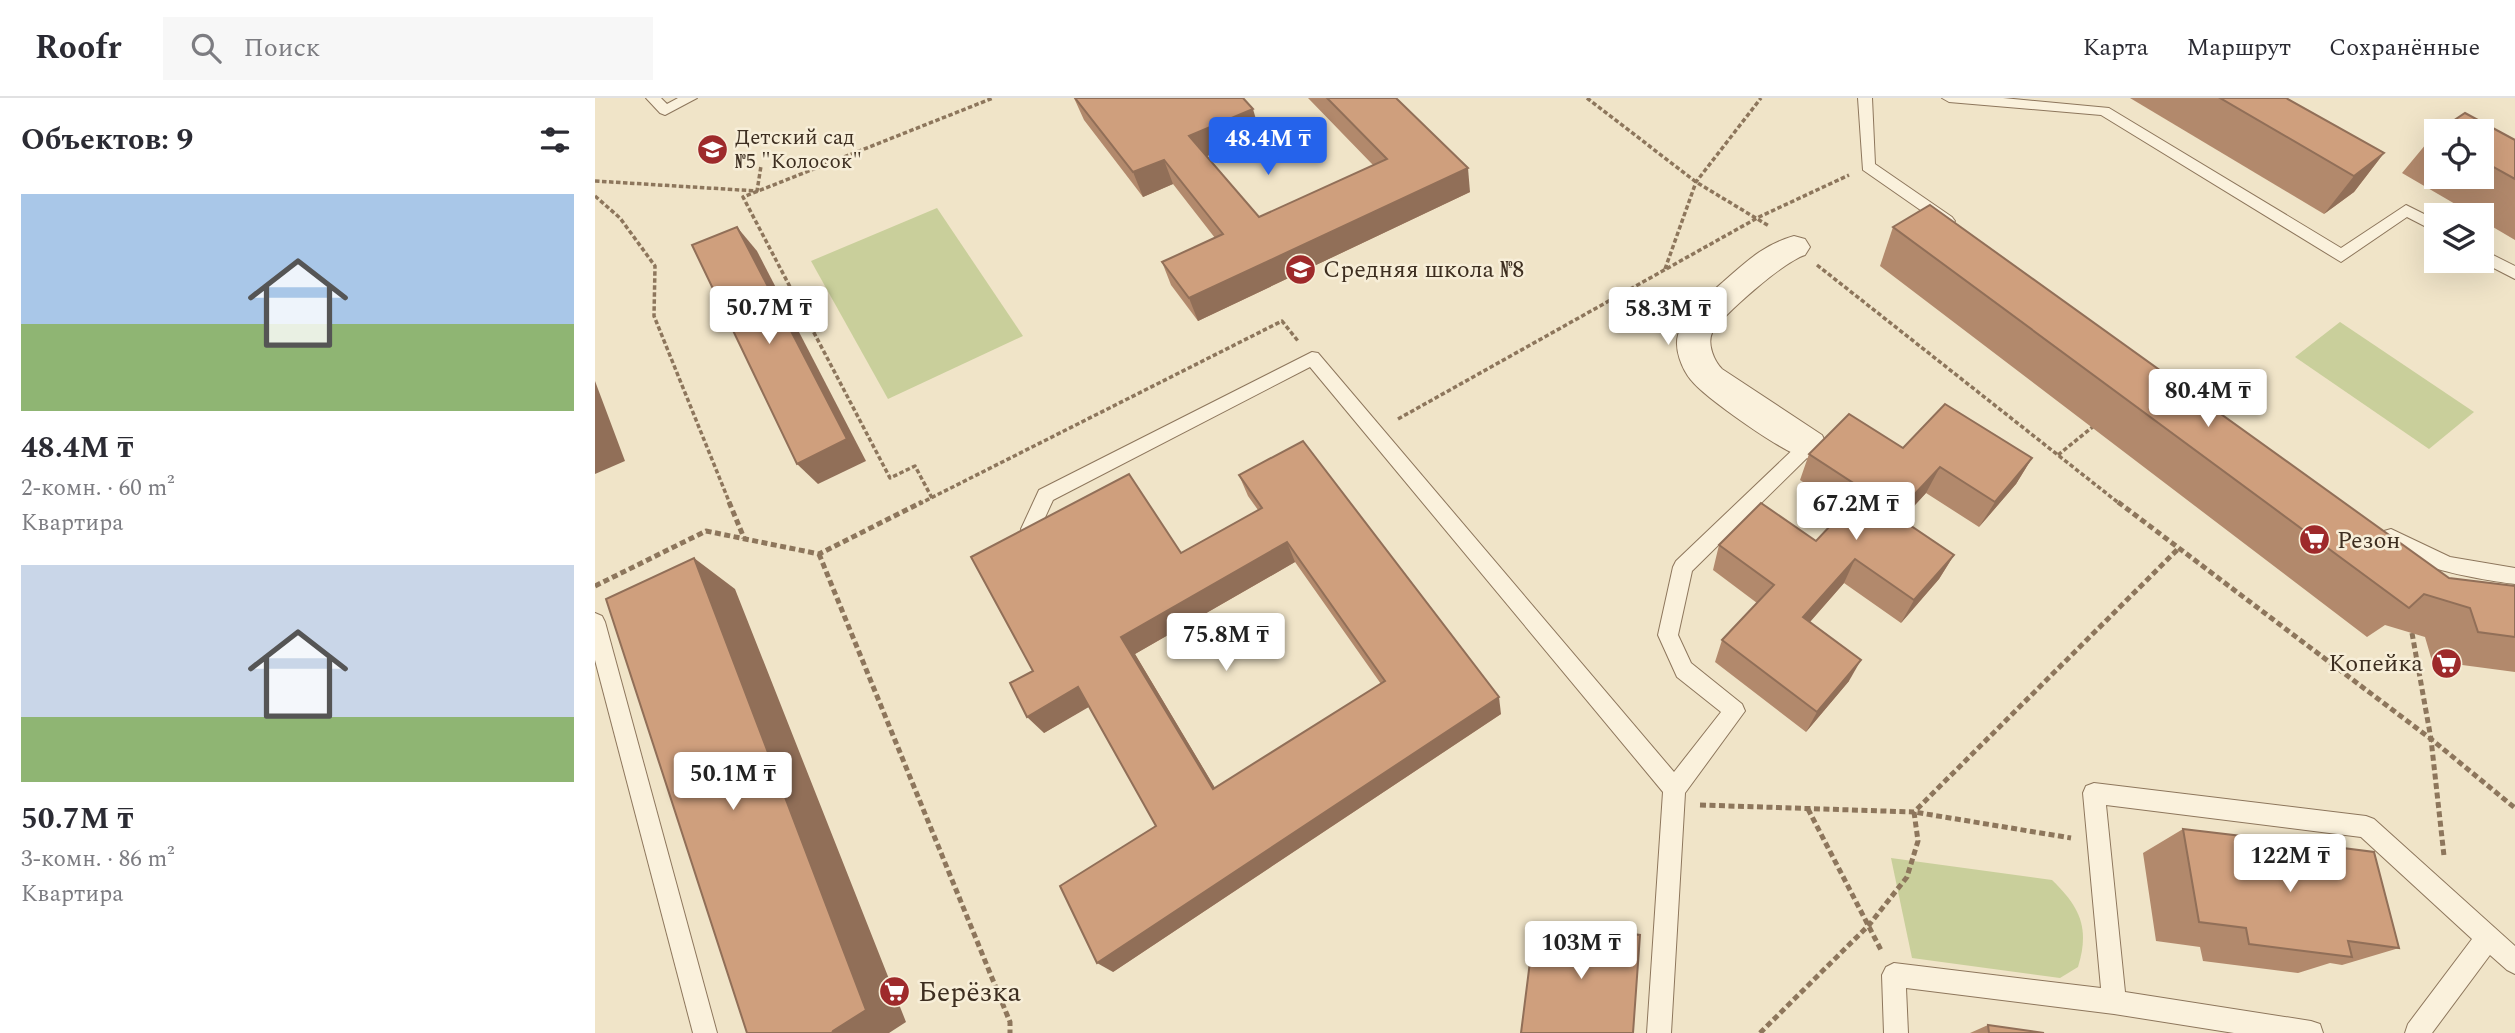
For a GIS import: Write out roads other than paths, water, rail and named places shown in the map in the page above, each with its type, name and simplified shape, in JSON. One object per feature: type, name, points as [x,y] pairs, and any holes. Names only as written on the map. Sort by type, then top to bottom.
[{"type":"street","points":[[1794,247],[1781,251],[1706,318],[1695,335],[1696,353],[1703,370],[1718,384],[1809,445]]},
{"type":"lane","points":[[653,98],[664,110],[690,98]]},
{"type":"lane","points":[[1865,98],[1868,166],[1958,229]]},
{"type":"lane","points":[[1949,98],[2104,111],[2341,256],[2406,210],[2424,220]]},
{"type":"lane","points":[[2494,262],[2515,274]]},
{"type":"lane","points":[[1030,529],[1046,495],[1312,358],[1674,797]]},
{"type":"lane","points":[[1659,1033],[1674,797],[1735,712],[1684,670],[1668,635],[1683,567],[1809,445]]},
{"type":"lane","points":[[2378,527],[2412,551],[2456,568],[2515,576]]},
{"type":"lane","points":[[595,622],[705,1033]]},
{"type":"lane","points":[[2114,1002],[2094,793],[2366,827],[2515,962]]},
{"type":"lane","points":[[2417,1033],[2488,939]]},
{"type":"lane","points":[[1896,1033],[1894,975],[2114,1002],[2311,1033]]},
{"type":"place","name":"Детский сад №5 \"Колосок\"","points":[[712,149]]},
{"type":"place","name":"Средняя школа №8","points":[[1300,269]]},
{"type":"place","name":"Резон","points":[[2314,540]]},
{"type":"place","name":"Копейка","points":[[2446,663]]},
{"type":"place","name":"Берёзка","points":[[895,991]]}]
